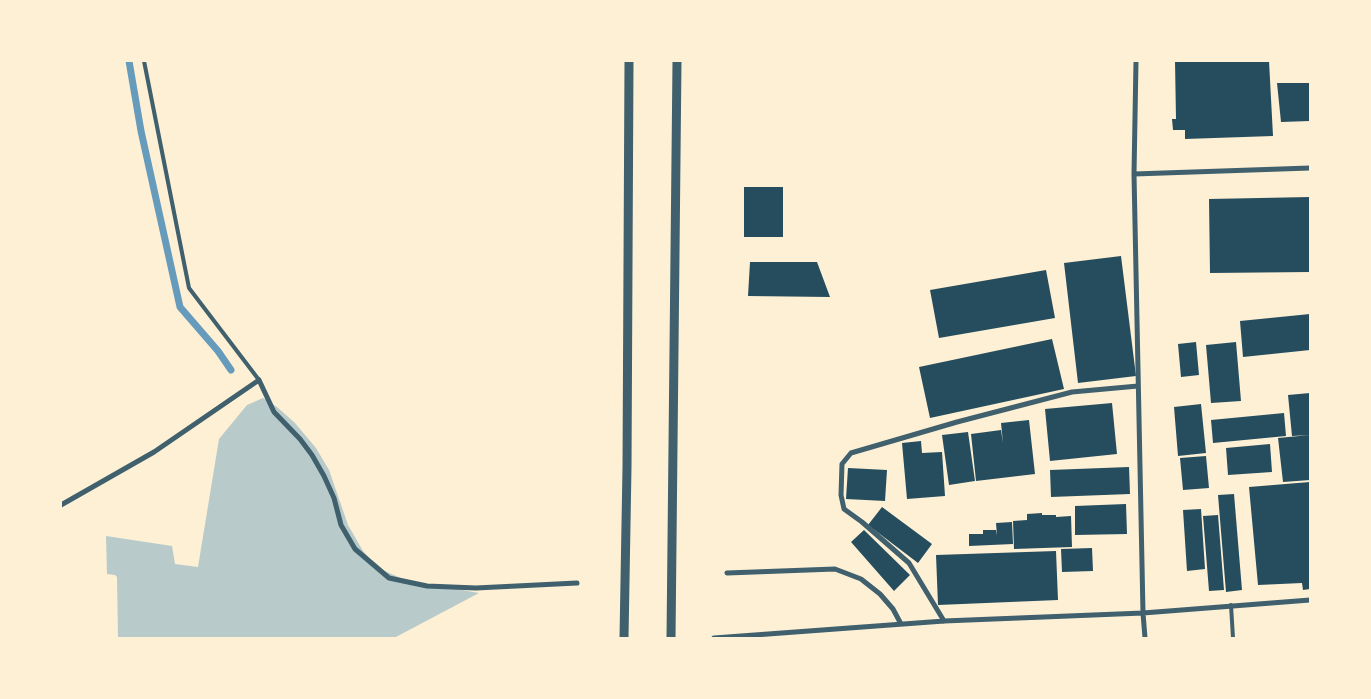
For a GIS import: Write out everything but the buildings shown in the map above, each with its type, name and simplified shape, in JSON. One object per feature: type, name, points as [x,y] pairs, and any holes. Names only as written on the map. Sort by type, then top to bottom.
[{"type":"street","points":[[624,638],[627,476],[629,61]]},
{"type":"street","points":[[671,638],[677,61]]},
{"type":"street","points":[[1136,61],[1134,174],[1145,638]]},
{"type":"street","points":[[1134,174],[1310,168]]},
{"type":"street","points":[[61,505],[154,452],[259,380],[274,412],[300,439],[320,469],[334,498],[341,525],[355,549],[389,578],[427,586],[466,588],[577,583]]},
{"type":"street","points":[[944,621],[909,563],[844,508],[841,495],[842,464],[851,453],[957,422],[1072,392],[1138,386]]},
{"type":"street","points":[[727,573],[835,569],[861,579],[880,594],[893,610],[900,624]]},
{"type":"street","points":[[714,638],[944,621],[1143,613],[1310,600]]},
{"type":"lane","points":[[144,61],[189,288],[259,380]]},
{"type":"lane","points":[[1231,605],[1233,638]]},
{"type":"shaded area","points":[[263,398],[277,407],[295,423],[316,448],[329,470],[348,525],[363,551],[378,568],[405,580],[479,593],[394,638],[118,638],[117,577],[107,574],[106,536],[172,546],[175,564],[198,567],[219,439],[247,405]]},
{"type":"waterway","points":[[129,61],[141,131],[180,307],[218,351],[231,370]]}]
